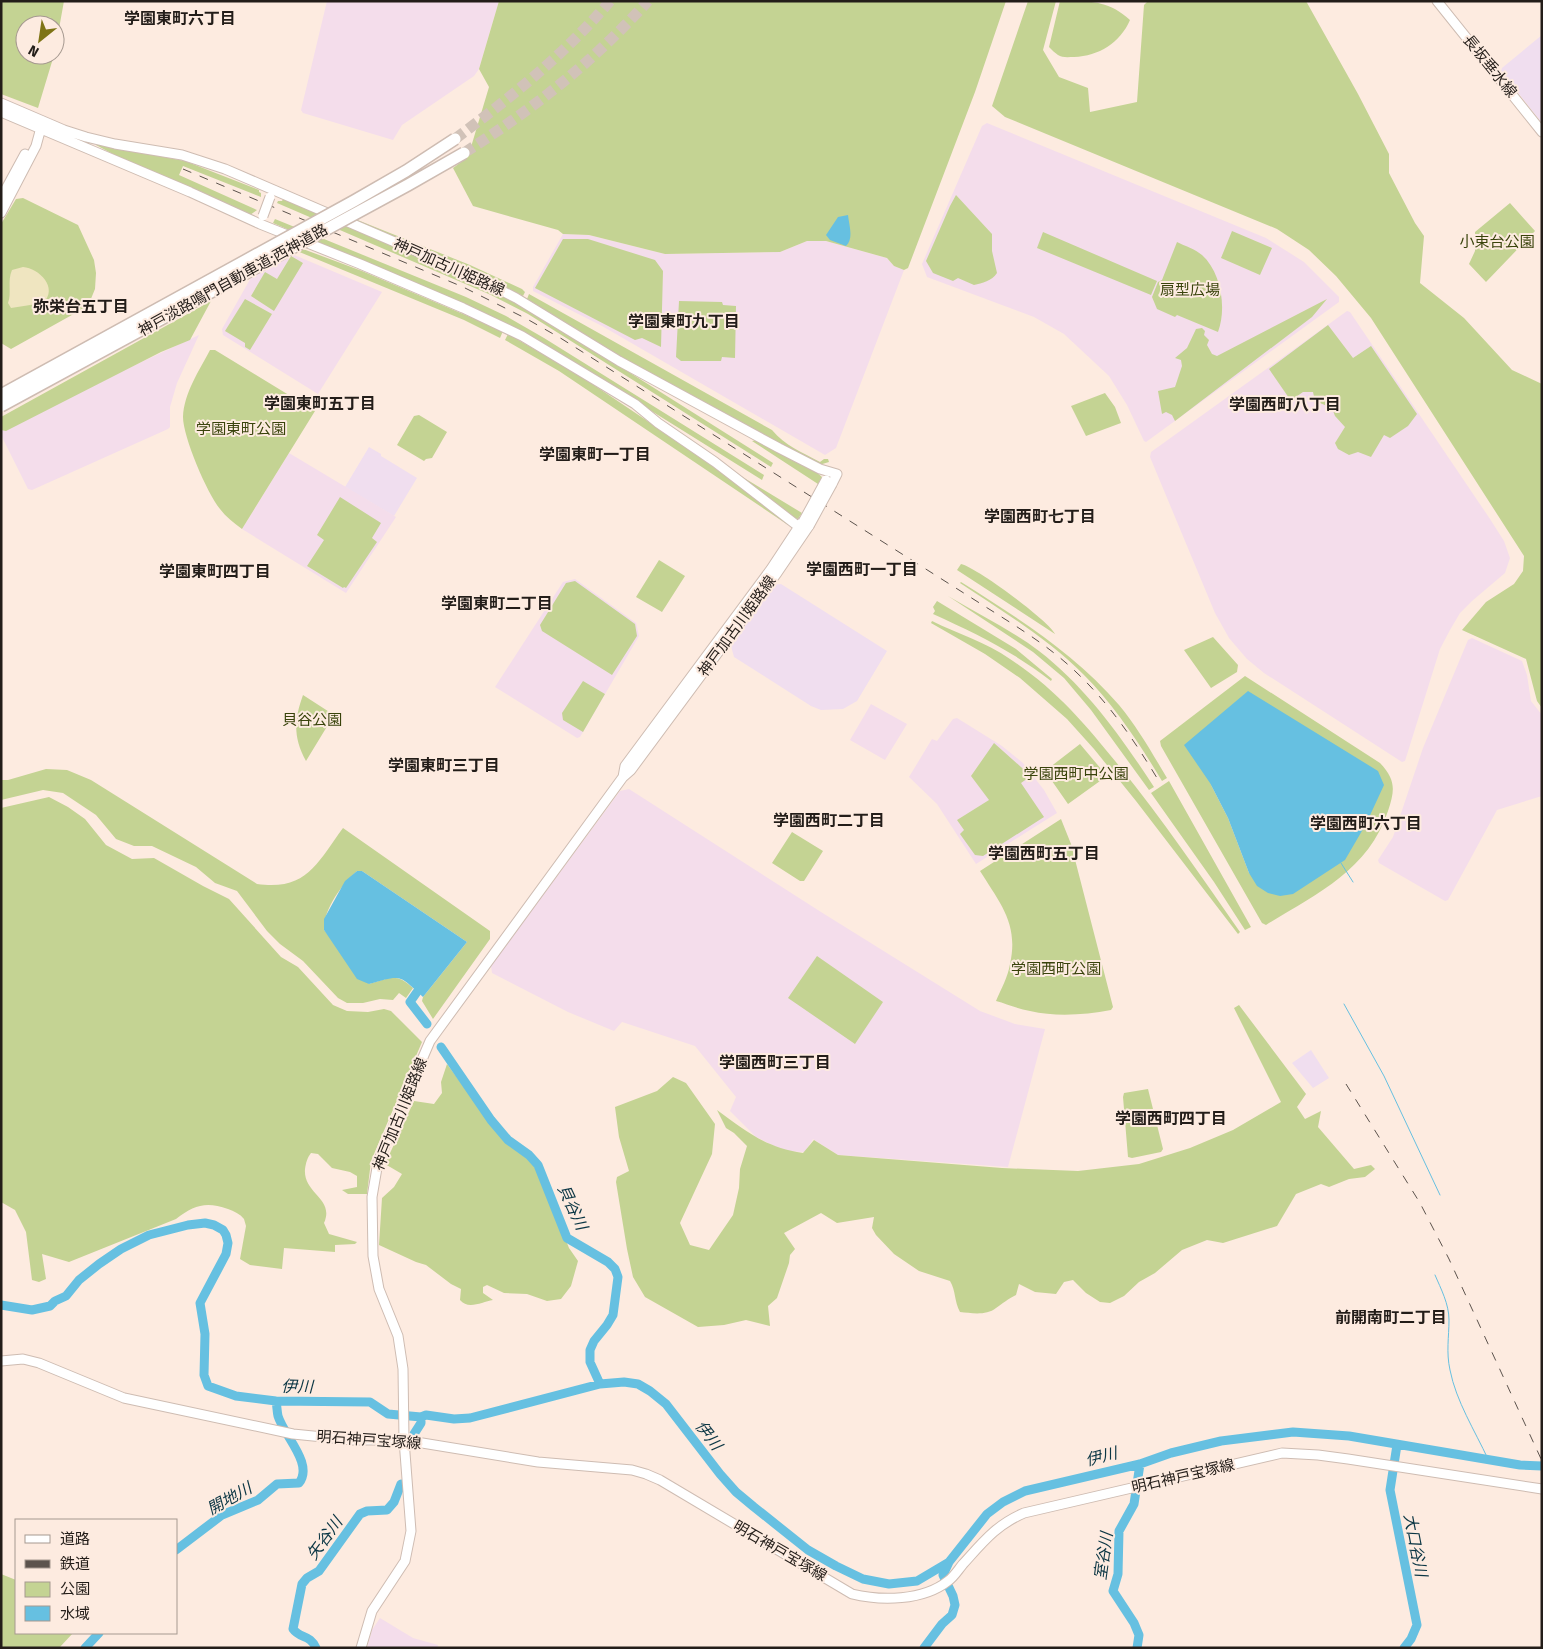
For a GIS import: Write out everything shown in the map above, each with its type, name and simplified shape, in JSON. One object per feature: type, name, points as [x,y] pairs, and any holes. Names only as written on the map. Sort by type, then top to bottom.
[{"type":"highway","name":"神戸淡路鳴門自動車道;西神道路","points":[[1,395],[354,202],[455,139]]},
{"type":"highway","name":"神戸淡路鳴門自動車道;西神道路","points":[[1,406],[464,153]]},
{"type":"main road","name":"長坂垂水線","points":[[1437,1],[1542,132]]},
{"type":"main road","name":"神戸加古川姫路線","points":[[1,103],[42,125],[182,189],[261,220],[492,321],[522,336],[635,404],[658,423],[804,525]]},
{"type":"main road","name":"神戸加古川姫路線","points":[[1,112],[100,141],[160,151],[203,161],[271,193],[489,284],[546,315],[619,361],[831,477],[777,572],[631,770],[622,777],[430,1041],[378,1162],[372,1197],[373,1256],[379,1289],[398,1336],[403,1369],[404,1440],[412,1531],[405,1561],[372,1611],[361,1648]]},
{"type":"main road","points":[[1,198],[42,125]]},
{"type":"main road","points":[[1,213],[36,146],[42,125]]},
{"type":"main road","points":[[261,220],[271,193]]},
{"type":"main road","name":"明石神戸宝塚線","points":[[1,1361],[23,1360],[39,1363],[124,1398],[286,1433],[353,1440],[404,1440],[538,1462],[632,1470],[646,1474],[852,1594],[865,1597],[901,1597],[920,1594],[945,1583],[992,1533],[1008,1520],[1024,1513],[1282,1453],[1318,1455],[1542,1489]]},
{"type":"shaded area","points":[[327,1],[499,1],[479,69],[474,76],[402,125],[393,140],[303,113],[301,110]]},
{"type":"shaded area","points":[[1542,35],[1542,123],[1501,71],[1502,68]]},
{"type":"shaded area","points":[[987,123],[1266,238],[1304,262],[1339,297],[1339,302],[1146,442],[1144,441],[1127,405],[1109,376],[1064,334],[1034,317],[927,277],[922,264],[982,126]]},
{"type":"shaded area","points":[[563,234],[589,235],[665,254],[780,252],[807,241],[826,241],[887,258],[894,266],[904,270],[836,448],[825,455],[602,326],[533,291],[533,287]]},
{"type":"shaded area","points":[[292,254],[382,292],[318,394],[223,335],[222,329],[253,274]]},
{"type":"shaded area","points":[[1347,311],[1350,312],[1490,519],[1504,541],[1510,558],[1505,573],[1460,613],[1450,630],[1440,649],[1405,761],[1402,762],[1264,673],[1247,659],[1229,638],[1215,613],[1150,457],[1151,452]]},
{"type":"shaded area","points":[[199,335],[177,383],[170,407],[170,427],[168,429],[32,490],[28,489],[1,435],[1,428]]},
{"type":"shaded area","points":[[369,447],[417,478],[394,516],[345,487]]},
{"type":"shaded area","points":[[289,453],[396,517],[346,593],[242,529]]},
{"type":"shaded area","points":[[575,579],[636,623],[639,636],[580,737],[577,738],[495,687],[563,582]]},
{"type":"shaded area","points":[[781,584],[887,651],[857,701],[843,709],[821,710],[811,706],[734,657],[731,646],[774,585]]},
{"type":"shaded area","points":[[1472,638],[1522,661],[1527,675],[1531,701],[1542,715],[1542,796],[1497,810],[1448,900],[1445,901],[1379,863],[1378,860],[1393,837],[1423,748],[1468,640]]},
{"type":"shaded area","points":[[871,704],[907,724],[885,760],[850,740]]},
{"type":"shaded area","points":[[957,718],[1002,746],[1023,763],[1044,790],[1057,813],[976,864],[937,804],[909,777],[932,739],[937,741],[953,719]]},
{"type":"shaded area","points":[[629,789],[980,1011],[1015,1024],[1045,1029],[1008,1167],[838,1155],[813,1139],[805,1152],[785,1151],[756,1137],[730,1111],[736,1097],[695,1046],[622,1022],[614,1031],[568,1012],[492,973],[491,966],[620,791]]},
{"type":"shaded area","points":[[1311,1050],[1329,1078],[1313,1088],[1292,1063]]},
{"type":"shaded area","points":[[380,1618],[413,1638],[438,1645],[437,1648],[367,1648],[372,1630]]},
{"type":"green space","points":[[1,1],[64,1],[61,15],[15,15],[15,65],[51,65],[38,108],[1,94]]},
{"type":"green space","points":[[499,1],[1006,1],[975,92],[908,268],[904,270],[894,266],[887,258],[826,241],[807,241],[780,252],[665,254],[589,235],[563,234],[558,230],[473,206],[453,168],[468,157],[489,87],[479,69]]},
{"type":"green space","points":[[1028,1],[1056,1],[1043,50],[1059,77],[1088,88],[1090,112],[1137,102],[1144,5],[1148,1],[1306,1],[1389,154],[1389,173],[1415,223],[1424,236],[1420,283],[1464,318],[1512,370],[1542,384],[1542,708],[1537,701],[1526,659],[1462,630],[1486,602],[1514,584],[1523,571],[1524,556],[1371,318],[1336,276],[1309,250],[1277,229],[1005,117],[992,106]]},
{"type":"green space","points":[[1060,1],[1080,1],[1106,5],[1122,13],[1130,20],[1121,35],[1108,47],[1083,56],[1061,57],[1049,47]]},
{"type":"green space","points":[[96,144],[185,161],[259,190],[261,197],[183,166],[179,175],[257,210],[250,215],[135,166]]},
{"type":"green space","points":[[956,195],[992,234],[992,251],[997,273],[990,280],[974,285],[958,278],[953,281],[933,273],[926,261]]},
{"type":"green space","points":[[284,197],[440,266],[532,311],[773,463],[771,467],[528,314],[491,295],[277,203],[282,201]]},
{"type":"green space","points":[[23,198],[78,225],[94,260],[96,273],[95,289],[88,306],[11,349],[1,343],[1,224],[16,199]]},
{"type":"green space","name":"小束台公園","points":[[1510,203],[1535,231],[1486,282],[1469,264],[1475,251],[1475,232]]},
{"type":"green space","points":[[275,219],[466,297],[506,316],[764,475],[762,480],[541,342],[502,322],[273,223]]},
{"type":"green space","points":[[355,219],[470,265],[525,292],[523,296],[470,269],[352,220]]},
{"type":"green space","points":[[1232,231],[1272,248],[1260,275],[1221,258]]},
{"type":"green space","points":[[1043,232],[1157,281],[1151,295],[1037,248]]},
{"type":"green space","points":[[563,239],[588,239],[655,260],[663,271],[661,347],[642,338],[635,340],[535,288]]},
{"type":"green space","name":"扇型広場","points":[[1177,242],[1202,255],[1214,271],[1222,302],[1221,322],[1218,332],[1157,309],[1152,297],[1158,282],[1162,280]]},
{"type":"green space","points":[[303,249],[362,271],[503,331],[500,338],[464,320],[297,251]]},
{"type":"green space","points":[[291,256],[303,263],[274,311],[251,296],[265,272],[277,279]]},
{"type":"green space","points":[[529,294],[772,430],[794,448],[820,462],[828,459],[829,462],[819,465],[651,376],[527,299]]},
{"type":"green space","points":[[245,299],[272,314],[250,350],[245,347],[245,343],[225,331]]},
{"type":"green space","points":[[1327,299],[1312,317],[1175,421],[1172,415],[1166,412],[1162,414],[1158,391],[1175,387],[1182,366],[1181,360],[1175,358],[1187,348],[1196,329],[1202,328],[1205,331],[1204,335],[1209,340],[1207,345],[1212,354],[1217,356]]},
{"type":"green space","points":[[211,301],[190,340],[161,352],[6,431],[1,430],[1,417]]},
{"type":"green space","points":[[679,301],[722,302],[723,305],[736,306],[735,358],[722,357],[721,361],[681,361],[676,357]]},
{"type":"green space","points":[[1328,325],[1353,358],[1371,346],[1417,414],[1408,426],[1390,438],[1384,435],[1371,457],[1358,452],[1349,455],[1338,449],[1335,443],[1345,427],[1335,416],[1332,408],[1315,401],[1313,392],[1303,392],[1293,399],[1289,398],[1269,369]]},
{"type":"green space","points":[[508,334],[579,375],[695,453],[789,523],[788,525],[559,371],[505,340]]},
{"type":"green space","name":"学園東町公園","points":[[210,350],[215,350],[315,411],[242,529],[225,515],[209,491],[187,438],[184,426],[183,417],[186,399]]},
{"type":"green space","points":[[1105,393],[1115,407],[1121,423],[1086,436],[1071,406]]},
{"type":"green space","points":[[419,415],[447,432],[432,458],[424,461],[397,445],[414,416]]},
{"type":"green space","points":[[758,440],[814,470],[822,477],[818,484],[752,441]]},
{"type":"green space","points":[[731,470],[802,513],[798,519],[793,519]]},
{"type":"green space","points":[[340,497],[381,523],[372,538],[377,542],[346,588],[307,566],[324,540],[317,535]]},
{"type":"green space","points":[[659,560],[685,576],[662,612],[636,597]]},
{"type":"green space","points":[[961,564],[981,574],[1011,595],[1040,618],[1055,634],[957,570]]},
{"type":"green space","points":[[575,581],[635,624],[637,636],[612,675],[542,631],[540,625],[566,583]]},
{"type":"green space","points":[[961,582],[1044,637],[1102,686],[1132,723],[1167,778],[1162,781],[1126,725],[1083,674],[1039,637]]},
{"type":"green space","points":[[948,596],[1017,636],[1056,665],[1102,714],[1154,787],[1149,790],[1091,710],[1064,678],[1033,652]]},
{"type":"green space","points":[[937,601],[1016,649],[1052,679],[1051,681],[1023,661],[994,644],[933,614],[935,611],[933,607]]},
{"type":"green space","points":[[932,621],[1001,653],[1042,683],[1070,709],[1136,787],[1182,848],[1240,932],[1238,934],[1136,801],[1067,719],[1020,678],[985,654],[931,623]]},
{"type":"green space","points":[[1213,637],[1238,665],[1237,672],[1211,688],[1184,650]]},
{"type":"green space","points":[[1245,676],[1380,763],[1389,775],[1393,786],[1388,811],[1379,832],[1368,850],[1354,865],[1321,891],[1266,925],[1262,923],[1161,746],[1160,741]],"holes":[[[1210,783],[1280,896],[1249,873],[1228,818]]]},
{"type":"green space","points":[[583,681],[605,694],[583,732],[563,720],[562,713]]},
{"type":"green space","name":"貝谷公園","points":[[303,695],[334,715],[306,761],[299,744],[296,728]]},
{"type":"green space","points":[[994,743],[1031,776],[1021,783],[1044,817],[983,856],[975,855],[960,834],[964,830],[957,820],[989,800],[971,776]]},
{"type":"green space","name":"学園西町中公園","points":[[1080,744],[1107,776],[1068,804],[1045,771]]},
{"type":"green space","points":[[46,769],[67,770],[91,780],[257,884],[274,885],[299,879],[318,863],[343,828],[490,931],[490,939],[433,1019],[422,1001],[423,997],[467,942],[362,871],[357,871],[334,898],[327,914],[324,930],[369,984],[388,978],[397,978],[413,988],[406,998],[399,993],[393,1000],[380,999],[363,1003],[347,1003],[338,998],[303,961],[280,944],[267,931],[237,891],[215,883],[196,867],[152,846],[134,846],[116,839],[96,815],[63,793],[43,790],[1,800],[1,780],[8,780]]},
{"type":"green space","points":[[1169,781],[1251,927],[1245,930],[1214,882],[1151,793]]},
{"type":"green space","points":[[49,797],[85,819],[106,845],[132,859],[154,858],[229,899],[281,957],[298,967],[333,1005],[347,1011],[368,1012],[384,1009],[391,1011],[422,1042],[371,1161],[367,1194],[348,1194],[342,1190],[357,1187],[357,1176],[350,1172],[332,1168],[318,1154],[311,1153],[307,1161],[306,1177],[325,1208],[324,1223],[329,1234],[357,1242],[355,1244],[335,1245],[335,1252],[284,1248],[282,1269],[250,1265],[240,1259],[246,1226],[244,1219],[239,1214],[230,1210],[207,1205],[189,1210],[176,1219],[69,1262],[42,1254],[46,1279],[39,1282],[32,1280],[26,1232],[15,1210],[1,1202],[1,808]]},
{"type":"green space","name":"学園西町公園","points":[[1061,819],[1071,844],[1113,1007],[1111,1010],[1060,1015],[1026,1010],[996,1001],[1009,969],[1012,937],[1006,914],[980,871]]},
{"type":"green space","points":[[792,832],[823,851],[804,881],[800,881],[772,863]]},
{"type":"green space","points":[[817,956],[883,1002],[855,1044],[788,998]]},
{"type":"green space","points":[[1239,1005],[1306,1094],[1297,1107],[1305,1119],[1321,1111],[1318,1127],[1354,1169],[1371,1165],[1375,1169],[1365,1177],[1349,1179],[1329,1187],[1321,1184],[1296,1194],[1277,1226],[1223,1243],[1207,1240],[1182,1250],[1155,1273],[1139,1282],[1124,1296],[1110,1303],[1100,1302],[1086,1293],[1073,1280],[1064,1282],[1056,1294],[1035,1292],[1019,1284],[1016,1295],[992,1311],[978,1313],[960,1312],[950,1281],[919,1271],[894,1254],[872,1228],[874,1217],[837,1223],[821,1213],[784,1233],[795,1249],[790,1255],[777,1298],[768,1306],[770,1326],[746,1320],[724,1325],[698,1327],[645,1297],[633,1277],[616,1182],[617,1177],[629,1171],[619,1137],[615,1107],[657,1091],[673,1077],[686,1083],[715,1124],[712,1154],[680,1223],[690,1245],[709,1250],[733,1215],[739,1188],[740,1169],[747,1146],[726,1128],[717,1110],[747,1132],[767,1143],[803,1153],[814,1140],[838,1155],[1002,1168],[1078,1171],[1139,1164],[1190,1148],[1233,1130],[1281,1102],[1234,1008]]},
{"type":"green space","points":[[447,1064],[504,1141],[529,1157],[537,1168],[569,1248],[578,1261],[571,1286],[561,1299],[547,1301],[527,1294],[504,1293],[487,1285],[483,1287],[483,1293],[493,1300],[471,1305],[463,1303],[460,1300],[461,1289],[451,1284],[426,1265],[379,1245],[382,1198],[394,1187],[402,1174],[385,1164],[414,1101],[434,1104],[442,1093],[441,1082]]},
{"type":"green space","points":[[1148,1089],[1163,1149],[1161,1152],[1132,1158],[1128,1157],[1124,1093]]},
{"type":"green space","points":[[1,1574],[15,1580],[15,1634],[72,1634],[60,1647],[1,1648]]},
{"type":"sand","points":[[23,267],[29,268],[41,275],[48,285],[49,291],[43,303],[11,308],[8,303],[12,270]]},
{"type":"water","points":[[848,215],[850,239],[846,246],[830,240],[826,235],[838,217]]},
{"type":"water","points":[[1248,691],[1378,771],[1384,785],[1366,824],[1345,860],[1293,894],[1280,896],[1268,893],[1257,886],[1249,873],[1228,818],[1210,783],[1184,745]]},
{"type":"water","points":[[357,871],[362,871],[467,942],[423,997],[404,980],[394,978],[369,984],[357,979],[324,930],[324,919],[345,881]]},
{"type":"waterway","points":[[1341,863],[1353,882]]},
{"type":"waterway","name":"貝谷川","points":[[417,992],[410,1002],[427,1024]]},
{"type":"waterway","points":[[1344,1004],[1384,1076],[1440,1195]]},
{"type":"waterway","name":"貝谷川","points":[[441,1047],[491,1120],[508,1140],[529,1155],[538,1165],[567,1238],[608,1262],[615,1269],[618,1277],[613,1315],[594,1341],[590,1350],[590,1362],[600,1384]]},
{"type":"waterway","name":"伊川","points":[[1,1305],[32,1310],[50,1306],[55,1301],[66,1296],[79,1280],[99,1264],[121,1249],[149,1235],[188,1225],[205,1223],[214,1225],[223,1230],[228,1243],[226,1254],[200,1303],[205,1334],[204,1375],[208,1386],[236,1396],[276,1401],[370,1402],[388,1414],[421,1417],[426,1415],[454,1419],[470,1418],[600,1384],[624,1382],[638,1384],[666,1404],[720,1474],[736,1492],[754,1507],[808,1550],[836,1566],[863,1579],[889,1584],[917,1581],[949,1562],[987,1514],[1003,1502],[1025,1491],[1140,1464],[1171,1453],[1221,1441],[1293,1432],[1349,1436],[1520,1465],[1542,1466]]},
{"type":"waterway","points":[[1435,1275],[1448,1308],[1448,1357],[1453,1382],[1461,1404],[1488,1459]]},
{"type":"waterway","name":"開地川","points":[[178,1548],[222,1515],[258,1500],[277,1484],[299,1483],[303,1475],[301,1459],[281,1424],[276,1401]]},
{"type":"waterway","name":"矢谷川","points":[[414,1434],[421,1423],[421,1417]]},
{"type":"waterway","name":"大口谷川","points":[[1397,1445],[1390,1490],[1417,1625],[1411,1639],[1404,1648]]},
{"type":"waterway","name":"室谷川","points":[[1137,1648],[1139,1635],[1134,1623],[1113,1591],[1118,1574],[1119,1531],[1134,1504],[1140,1464]]},
{"type":"waterway","name":"矢谷川","points":[[316,1648],[308,1638],[293,1629],[302,1584],[307,1578],[319,1571],[360,1514],[367,1511],[387,1510],[394,1502],[401,1484]]},
{"type":"waterway","points":[[924,1648],[942,1624],[952,1615],[955,1605],[943,1575],[949,1562]]},
{"type":"waterway","name":"開地川","points":[[85,1648],[98,1634]]},
{"type":"tunnel","points":[[455,139],[536,75],[575,39],[610,1]]},
{"type":"tunnel","points":[[464,153],[514,119],[561,83],[605,45],[648,1]]},
{"type":"railway","points":[[183,169],[463,287],[562,339],[1045,646],[1076,672],[1100,697],[1132,739],[1160,783]]},
{"type":"railway","points":[[1346,1084],[1420,1203],[1449,1259],[1542,1461]]},
{"type":"district","name":"学園東町六丁目","points":[[180,18]]},
{"type":"district","name":"弥栄台五丁目","points":[[81,306]]},
{"type":"district","name":"学園東町九丁目","points":[[684,321]]},
{"type":"district","name":"学園東町五丁目","points":[[320,403]]},
{"type":"district","name":"学園西町八丁目","points":[[1285,404]]},
{"type":"district","name":"学園東町一丁目","points":[[595,454]]},
{"type":"district","name":"学園西町七丁目","points":[[1040,516]]},
{"type":"district","name":"学園西町一丁目","points":[[862,569]]},
{"type":"district","name":"学園東町四丁目","points":[[215,571]]},
{"type":"district","name":"学園東町二丁目","points":[[497,603]]},
{"type":"district","name":"学園東町三丁目","points":[[444,765]]},
{"type":"district","name":"学園西町二丁目","points":[[829,820]]},
{"type":"district","name":"学園西町六丁目","points":[[1366,823]]},
{"type":"district","name":"学園西町五丁目","points":[[1044,853]]},
{"type":"district","name":"学園西町三丁目","points":[[775,1062]]},
{"type":"district","name":"学園西町四丁目","points":[[1171,1118]]},
{"type":"district","name":"前開南町二丁目","points":[[1391,1317]]}]
